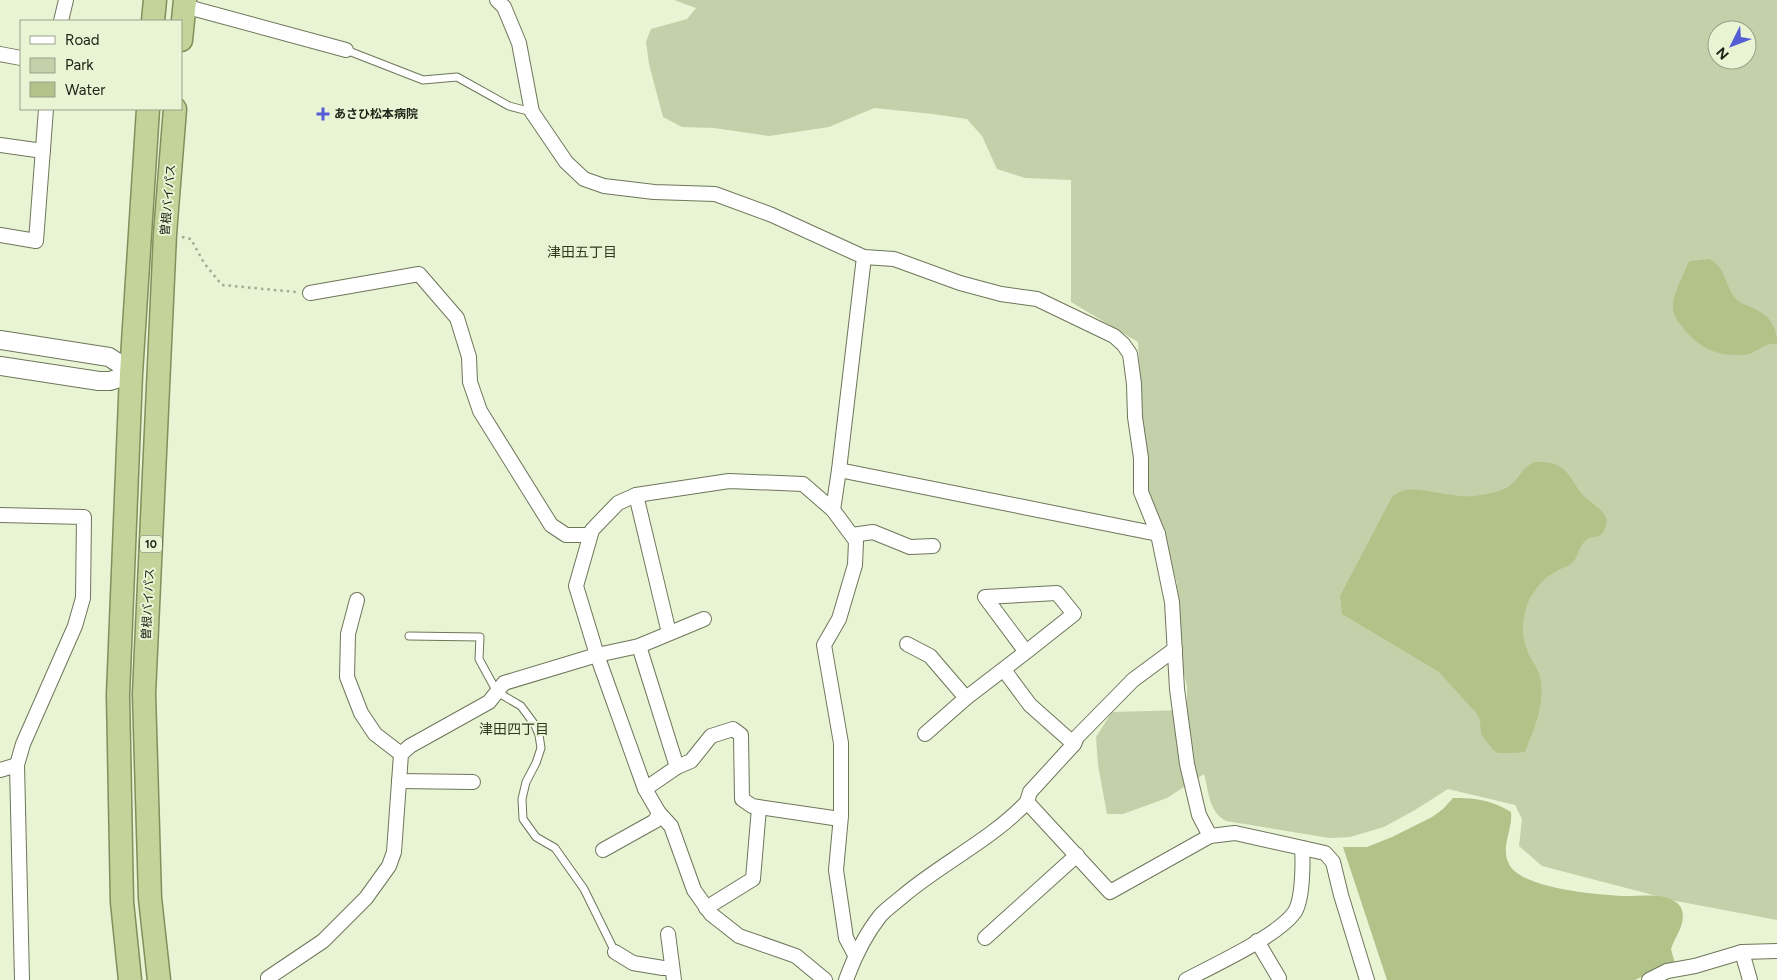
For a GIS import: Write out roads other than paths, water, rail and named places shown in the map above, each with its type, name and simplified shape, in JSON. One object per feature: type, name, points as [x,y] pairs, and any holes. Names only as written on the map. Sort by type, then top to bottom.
[{"type":"highway","points":[[182,28],[184,3]]},
{"type":"highway","name":"曽根バイパス","points":[[130,980],[122,902],[118,695],[131,374],[148,110]]},
{"type":"highway","name":"曽根バイパス","points":[[159,980],[150,898],[144,694],[165,234],[176,110]]},
{"type":"highway","points":[[156,423],[155,409],[151,398],[131,374],[147,358],[156,342],[162,325]]},
{"type":"street","points":[[61,20],[66,0]]},
{"type":"street","points":[[497,0],[504,7],[519,43],[532,112],[566,162],[584,179],[604,186],[654,192],[715,194],[772,215],[864,257],[894,259],[960,283],[1001,294],[1037,299],[1114,336],[1124,344],[1130,354],[1134,384],[1135,417],[1141,458],[1142,492],[1158,534],[1172,602],[1177,689],[1187,764],[1199,815],[1210,836]]},
{"type":"street","points":[[184,3],[346,50]]},
{"type":"street","points":[[0,54],[20,58]]},
{"type":"street","points":[[0,235],[36,240],[46,110]]},
{"type":"street","points":[[0,144],[43,151]]},
{"type":"street","points":[[833,510],[864,257]]},
{"type":"street","points":[[310,293],[419,274],[457,318],[470,357],[470,382],[480,411],[552,525],[566,535],[590,535]]},
{"type":"street","points":[[101,355],[113,351],[125,341],[134,324]]},
{"type":"street","points":[[0,340],[101,355],[116,360],[131,374],[110,381],[99,381],[0,366]]},
{"type":"street","points":[[99,381],[108,384],[121,397],[129,422]]},
{"type":"street","points":[[839,470],[1158,534]]},
{"type":"street","points":[[825,980],[796,956],[739,936],[711,914],[694,890],[671,826],[659,813],[645,789],[597,656],[576,586],[592,530],[618,503],[636,495],[729,481],[803,484],[833,510],[856,541],[855,565],[839,619],[824,645],[841,743],[840,819],[836,870],[846,938],[855,955]]},
{"type":"street","points":[[636,495],[670,633]]},
{"type":"street","points":[[0,515],[84,517],[83,598],[75,626],[23,744],[17,765],[22,980]]},
{"type":"street","points":[[852,535],[873,532],[910,547],[933,546]]},
{"type":"street","points":[[925,734],[966,698],[1004,670],[1074,614],[1057,593],[986,597],[1026,652]]},
{"type":"street","points":[[357,600],[348,634],[347,677],[360,712],[375,734],[401,754]]},
{"type":"street","points":[[268,980],[268,978],[322,941],[366,898],[389,866],[394,852],[401,754],[410,746],[489,702],[504,683],[639,646],[704,619]]},
{"type":"street","points":[[907,644],[930,656],[966,698]]},
{"type":"street","points":[[639,646],[677,767]]},
{"type":"street","points":[[846,980],[855,955],[880,916],[919,882],[1014,816],[1027,802],[1030,792],[1074,744],[1077,737],[1133,680],[1175,649]]},
{"type":"street","points":[[1004,670],[1030,705],[1074,744]]},
{"type":"street","points":[[645,789],[677,767],[691,761],[711,736],[733,728],[742,735],[742,799],[752,806],[759,808],[840,819]]},
{"type":"street","points":[[0,770],[17,765]]},
{"type":"street","points":[[399,781],[473,782]]},
{"type":"street","points":[[1027,802],[1110,892],[1210,836],[1235,832],[1325,853],[1333,862],[1367,980]]},
{"type":"street","points":[[706,908],[753,879],[759,808]]},
{"type":"street","points":[[603,850],[654,822],[659,813]]},
{"type":"street","points":[[1186,980],[1272,933],[1295,912],[1303,877],[1302,848]]},
{"type":"street","points":[[985,938],[1077,856]]},
{"type":"street","points":[[668,934],[673,974]]},
{"type":"street","points":[[1257,941],[1278,979]]},
{"type":"street","points":[[1649,980],[1667,972],[1742,952],[1777,951]]},
{"type":"street","points":[[615,952],[632,963],[663,968],[673,974]]},
{"type":"street","points":[[1742,952],[1750,980]]},
{"type":"lane","points":[[346,50],[423,80],[457,77],[509,106],[532,112]]},
{"type":"lane","points":[[409,636],[480,637],[480,659],[497,692],[521,706],[535,725],[539,735],[541,748],[526,782],[522,799],[523,819],[536,837],[555,848],[584,889],[615,952]]},
{"type":"water","points":[[1709,259],[1719,267],[1736,299],[1762,313],[1770,320],[1775,329],[1777,344],[1768,345],[1744,355],[1725,354],[1703,346],[1683,328],[1673,310],[1677,288],[1690,261]]},
{"type":"water","points":[[1535,462],[1551,463],[1563,469],[1582,494],[1599,509],[1607,520],[1601,535],[1585,541],[1573,562],[1545,579],[1530,598],[1524,617],[1523,630],[1528,653],[1540,677],[1540,706],[1525,752],[1498,753],[1493,750],[1481,734],[1480,720],[1477,714],[1439,672],[1342,614],[1340,596],[1392,497],[1401,491],[1408,490],[1457,496],[1474,496],[1496,492],[1514,482],[1525,468]]},
{"type":"water","points":[[1453,798],[1469,798],[1483,801],[1511,812],[1506,851],[1509,864],[1516,873],[1545,885],[1563,889],[1599,894],[1658,896],[1676,902],[1682,910],[1683,921],[1671,949],[1675,964],[1665,966],[1635,980],[1387,980],[1343,847],[1367,847],[1392,837],[1432,817]]},
{"type":"place","name":"あさひ松本病院","points":[[323,114]]},
{"type":"district","name":"津田五丁目","points":[[582,252]]},
{"type":"district","name":"津田四丁目","points":[[514,729]]}]
